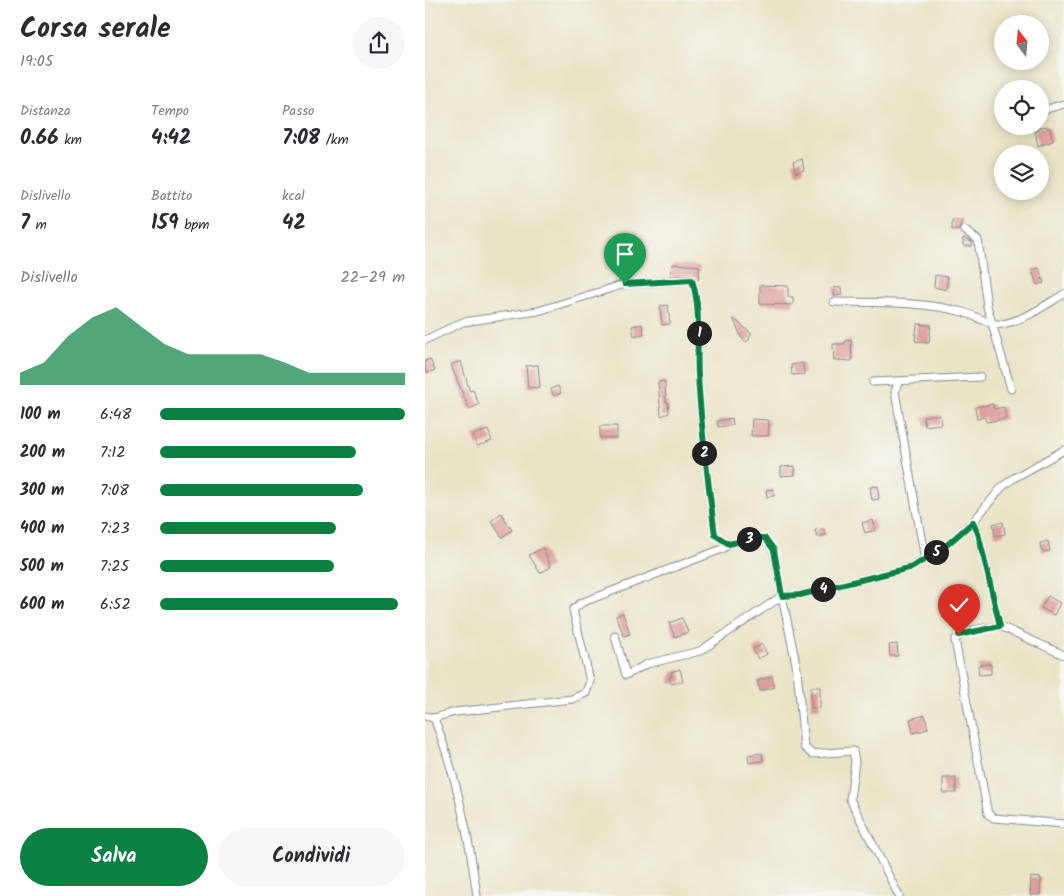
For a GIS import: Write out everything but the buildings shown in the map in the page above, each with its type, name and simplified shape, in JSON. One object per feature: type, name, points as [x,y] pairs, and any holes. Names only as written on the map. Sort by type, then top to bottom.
[{"type":"street","points":[[1049,108],[1064,104]]},
{"type":"street","points":[[964,230],[978,240],[981,273],[992,322],[1011,389]]},
{"type":"street","points":[[425,340],[463,322],[538,311],[625,284],[692,280],[698,299],[699,334],[697,354],[701,431],[715,535],[729,544]]},
{"type":"street","points":[[834,302],[911,303],[940,306],[976,315],[1000,324],[1026,317],[1064,294]]},
{"type":"street","points":[[873,382],[980,377]]},
{"type":"street","points":[[898,382],[895,392],[925,559]]},
{"type":"street","points":[[615,636],[626,674],[647,664],[700,651],[782,596],[800,595],[913,567],[948,544],[973,522],[1002,487],[1014,478],[1064,450]]},
{"type":"street","points":[[973,522],[978,533],[1000,626]]},
{"type":"street","points":[[425,716],[434,718],[455,712],[572,699],[586,693],[590,681],[573,610],[581,604],[722,549],[729,544],[754,538],[765,538],[774,550],[797,669],[804,747],[812,754],[853,751],[855,762],[850,799],[899,896]]},
{"type":"street","points":[[1064,655],[1000,626],[968,631],[959,635],[955,640],[988,814],[993,818],[1064,824]]},
{"type":"street","points":[[434,718],[443,742],[458,798],[477,896]]},
{"type":"route","points":[[625,284],[692,280],[698,299],[699,334],[697,354],[701,431],[715,535],[729,544],[754,538],[765,538],[774,550],[782,596],[800,595],[913,567],[948,544],[973,522],[978,533],[1000,626],[968,631],[959,635]]}]
